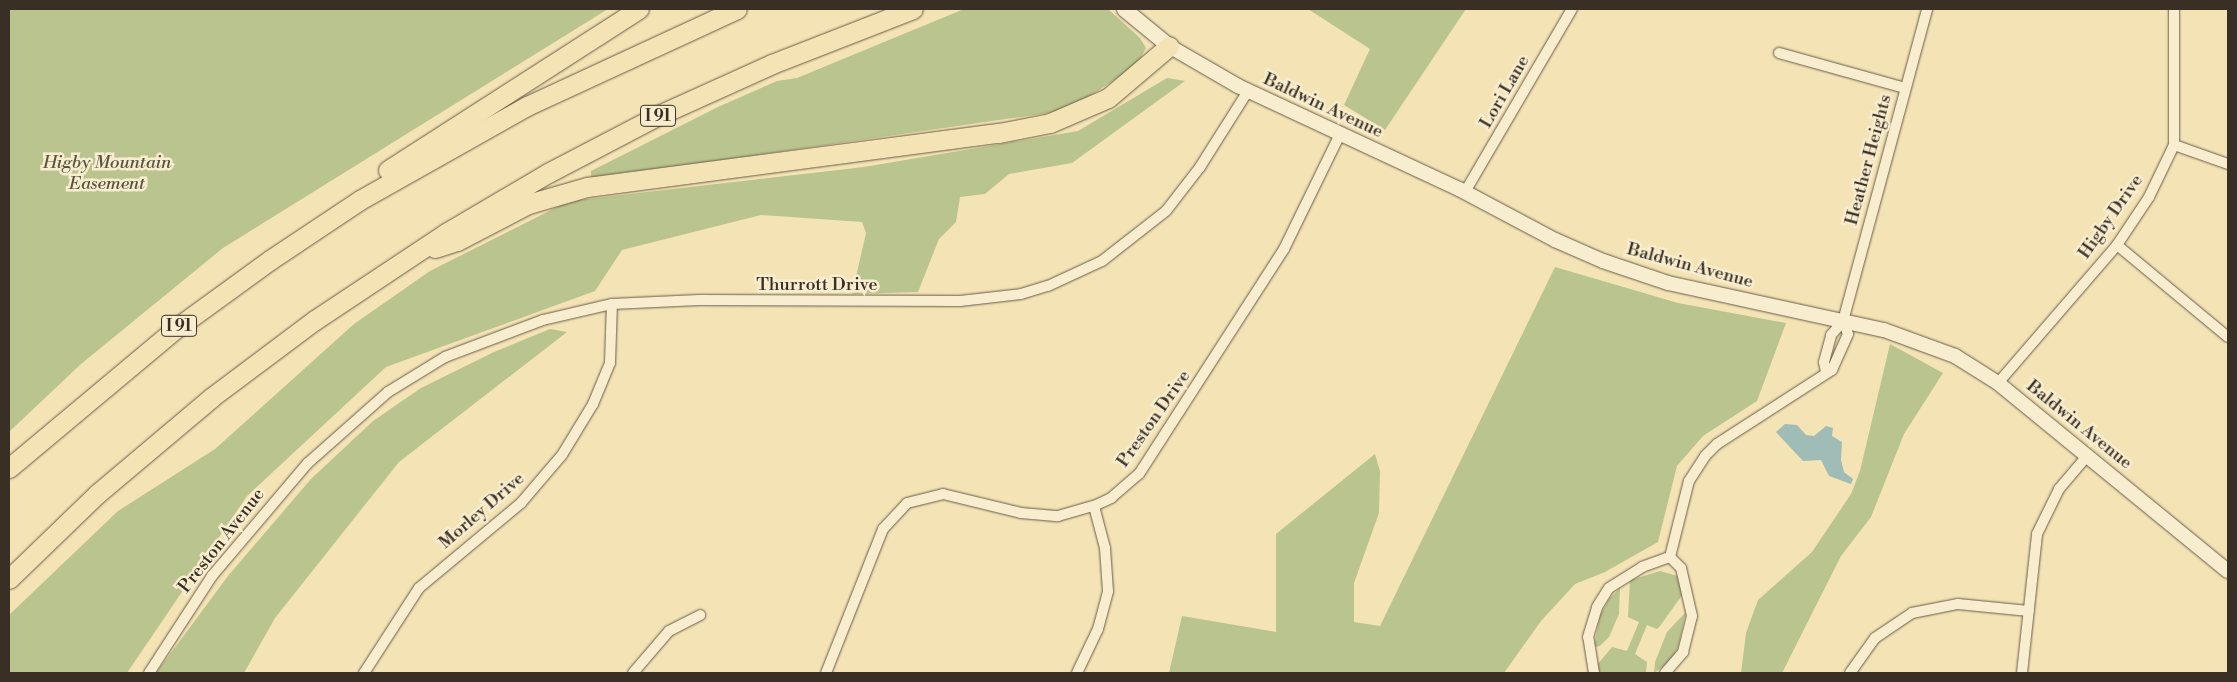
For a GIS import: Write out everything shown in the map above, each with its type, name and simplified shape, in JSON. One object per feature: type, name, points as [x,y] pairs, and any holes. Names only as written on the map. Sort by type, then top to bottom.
[{"type":"highway","points":[[360,200],[392,166],[639,9]]},
{"type":"highway","name":"I 91","points":[[9,468],[175,329],[270,260],[360,200],[526,106],[737,9]]},
{"type":"highway","name":"I 91","points":[[9,579],[97,494],[212,397],[315,320],[417,251],[522,188],[666,112],[779,61],[913,9]]},
{"type":"highway","points":[[417,251],[452,243],[528,204],[587,187],[999,133],[1050,123],[1108,98],[1169,46]]},
{"type":"main road","name":"Baldwin Avenue","points":[[1124,9],[1169,46]]},
{"type":"street","name":"Lori Lane","points":[[1465,192],[1572,9]]},
{"type":"street","name":"Heather Heights","points":[[1843,320],[1927,9]]},
{"type":"street","name":"Higby Drive","points":[[1998,383],[2117,245],[2148,197],[2174,146],[2174,9]]},
{"type":"street","name":"Baldwin Avenue","points":[[1169,46],[1248,91],[1465,192],[1567,246],[1636,273],[1689,288],[1843,320],[1927,344],[1969,364],[1998,383],[2228,571]]},
{"type":"street","points":[[1779,53],[1905,88]]},
{"type":"street","name":"Thurrott Drive","points":[[332,438],[388,392],[445,357],[543,320],[612,304],[699,300],[960,301],[1021,294],[1048,286],[1102,260],[1146,230],[1166,211],[1200,168],[1248,91]]},
{"type":"street","name":"Preston Drive","points":[[826,673],[883,529],[907,503],[943,494],[1040,516],[1076,512],[1094,506],[1126,486],[1152,459],[1284,249],[1340,134]]},
{"type":"street","points":[[2174,146],[2228,164]]},
{"type":"street","points":[[2117,245],[2228,337]]},
{"type":"street","name":"Morley Drive","points":[[364,673],[419,588],[521,503],[562,454],[593,404],[610,363],[612,304]]},
{"type":"street","points":[[1826,372],[1824,362],[1831,335],[1843,320]]},
{"type":"street","points":[[1670,557],[1689,481],[1705,456],[1717,444],[1837,365],[1848,334],[1843,320]]},
{"type":"street","name":"Preston Avenue","points":[[149,673],[212,576],[286,487],[332,438]]},
{"type":"street","points":[[2022,673],[2037,534],[2059,489],[2087,456]]},
{"type":"street","points":[[1078,673],[1098,629],[1108,590],[1105,548],[1094,506]]},
{"type":"street","points":[[1594,673],[1588,637],[1597,607],[1609,588],[1642,567],[1670,557]]},
{"type":"street","points":[[1665,673],[1683,652],[1692,616],[1681,568],[1670,557]]},
{"type":"street","points":[[1850,673],[1875,638],[1912,613],[1958,604],[2029,611]]},
{"type":"street","points":[[633,673],[669,631],[700,615]]},
{"type":"green space","name":"Higby Mountain Easement","points":[[9,9],[608,9],[223,248],[81,364],[9,432]]},
{"type":"green space","points":[[964,9],[1108,9],[1140,38],[1146,48],[1137,65],[1082,101],[1055,112],[591,179],[591,171],[718,107],[777,81],[797,78]]},
{"type":"green space","points":[[1308,9],[1466,9],[1385,130],[1344,105],[1370,49]]},
{"type":"green space","points":[[1167,78],[1185,81],[1072,163],[1009,174],[985,194],[960,197],[956,222],[939,239],[918,292],[852,294],[866,233],[862,222],[761,215],[622,250],[595,291],[386,367],[247,496],[127,673],[9,673],[9,615],[118,511],[215,449],[354,324],[430,271],[569,201],[864,167],[1078,131]]},
{"type":"green space","points":[[1555,267],[1678,303],[1786,323],[1757,401],[1703,436],[1677,466],[1658,542],[1605,572],[1575,584],[1541,621],[1504,673],[1169,673],[1182,616],[1276,632],[1276,534],[1375,454],[1380,471],[1379,513],[1354,583],[1354,622],[1380,626]]},
{"type":"green space","points":[[550,329],[567,332],[399,462],[275,618],[244,673],[156,673],[228,576],[311,479],[373,421],[421,388],[494,352]]},
{"type":"green space","points":[[1890,344],[1943,373],[1904,434],[1871,517],[1841,556],[1782,673],[1741,673],[1746,633],[1758,600],[1812,552],[1851,494],[1860,471]]},
{"type":"green space","points":[[1660,571],[1678,576],[1683,594],[1657,629],[1647,625],[1635,654],[1647,662],[1646,673],[1600,673],[1597,665],[1612,647],[1627,651],[1639,622],[1628,617],[1630,580]]},
{"type":"green space","points":[[1620,588],[1619,614],[1609,637],[1600,646],[1594,647],[1600,615],[1610,598]]},
{"type":"green space","points":[[1686,612],[1678,647],[1671,661],[1654,673],[1655,662],[1667,632]]},
{"type":"water","points":[[1785,424],[1797,425],[1806,435],[1814,436],[1826,426],[1833,428],[1832,436],[1842,442],[1841,460],[1844,472],[1853,479],[1851,484],[1829,476],[1821,460],[1803,461],[1776,432]]}]
